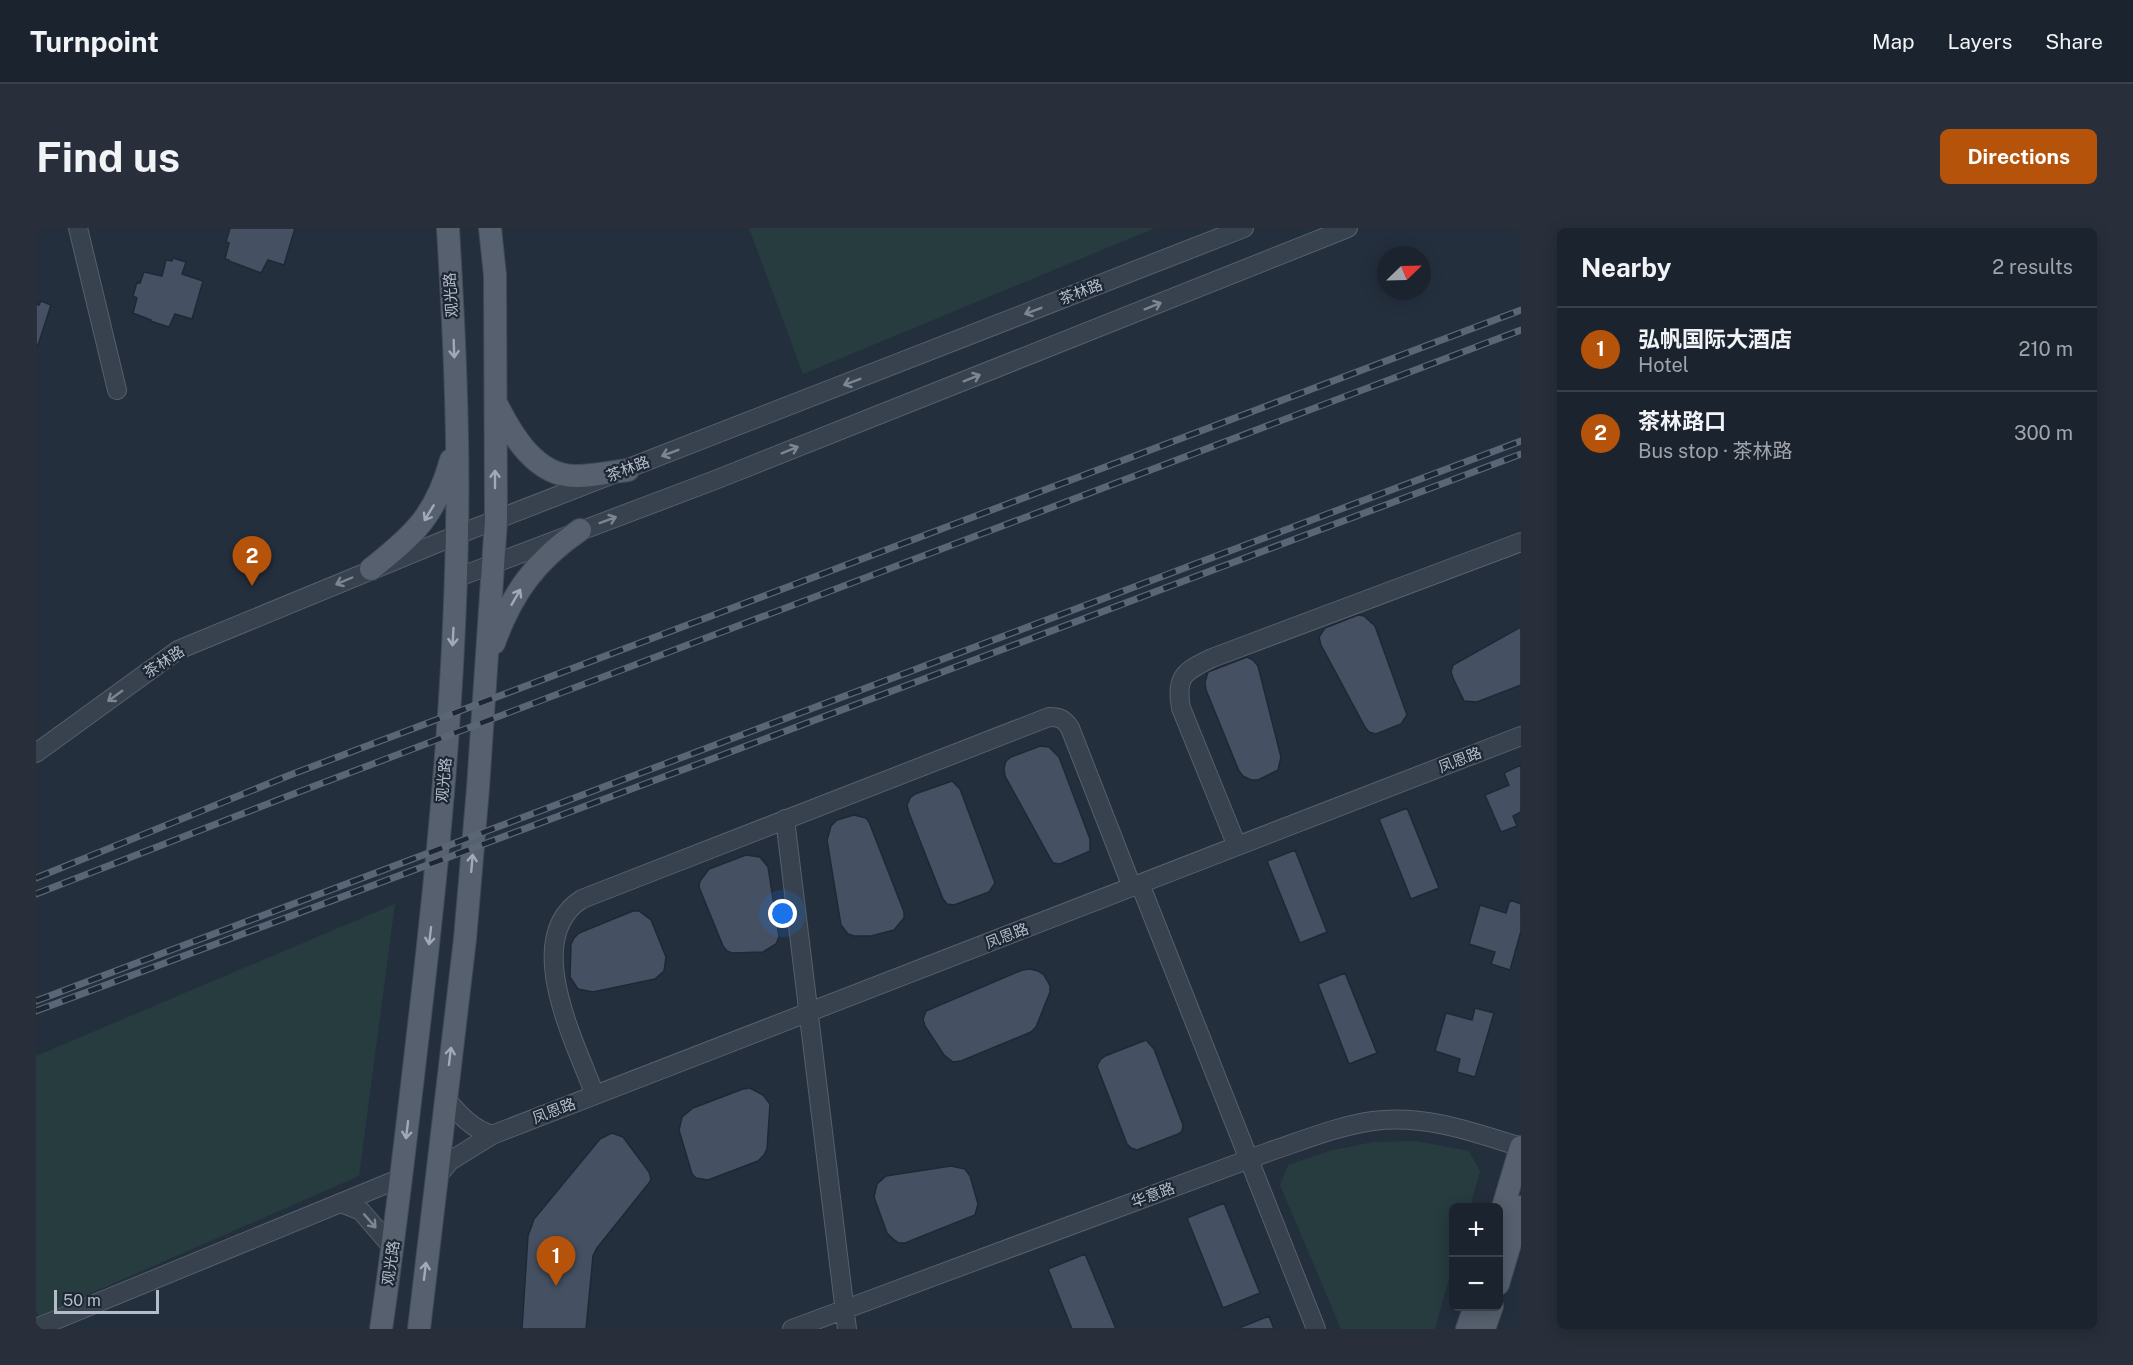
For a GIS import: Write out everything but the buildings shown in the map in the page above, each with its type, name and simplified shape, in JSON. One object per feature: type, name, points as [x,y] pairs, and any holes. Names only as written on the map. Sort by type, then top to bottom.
[{"type":"main road","name":"观光路","points":[[381,1329],[393,1248],[434,896],[446,766],[456,579],[458,439],[448,228]]},
{"type":"main road","points":[[418,1329],[465,939],[494,563],[496,520],[495,275],[490,228]]},
{"type":"main road","points":[[495,399],[518,442],[543,466],[576,476],[628,470]]},
{"type":"main road","points":[[371,569],[405,543],[423,524],[437,500],[458,439]]},
{"type":"main road","points":[[486,670],[504,620],[526,579],[540,561],[580,530]]},
{"type":"main road","points":[[1503,1207],[1521,1147]]},
{"type":"main road","points":[[1503,1267],[1521,1206]]},
{"type":"main road","points":[[1467,1329],[1473,1311]]},
{"type":"main road","points":[[1484,1329],[1490,1311]]},
{"type":"street","points":[[78,228],[117,390]]},
{"type":"street","name":"茶林路","points":[[36,753],[178,650],[371,569],[1244,228]]},
{"type":"street","points":[[456,579],[715,480],[1348,228]]},
{"type":"street","points":[[1238,846],[1180,708],[1177,690],[1182,677],[1196,666],[1212,658],[1521,542]]},
{"type":"street","points":[[595,1095],[556,985],[555,945],[563,916],[571,906],[582,898],[785,819],[1050,717],[1059,717],[1070,728],[1316,1329]]},
{"type":"street","name":"凤恩路","points":[[436,1178],[450,1161],[492,1135],[1521,736]]},
{"type":"street","points":[[785,819],[847,1329]]},
{"type":"street","points":[[445,1098],[464,1119],[492,1135]]},
{"type":"street","name":"华意路","points":[[792,1329],[1248,1160],[1338,1129],[1372,1121],[1428,1122],[1458,1127],[1521,1147]]},
{"type":"street","points":[[36,1328],[401,1178]]},
{"type":"street","points":[[341,1203],[361,1211],[393,1248]]},
{"type":"green space","points":[[749,228],[1155,228],[803,374]]},
{"type":"green space","points":[[395,904],[359,1176],[39,1316],[36,1312],[36,1056]]},
{"type":"green space","points":[[1416,1141],[1469,1151],[1480,1171],[1471,1203],[1449,1203],[1449,1278],[1435,1329],[1341,1329],[1280,1185],[1288,1165],[1329,1151],[1373,1142]]},
{"type":"railway","points":[[36,878],[290,775],[1521,310]]},
{"type":"railway","points":[[36,894],[296,793],[1521,330]]},
{"type":"railway","points":[[36,1001],[1521,441]]},
{"type":"railway","points":[[36,1011],[1521,454]]},
{"type":"place","name":"茶林路口","points":[[252,586]]},
{"type":"place","name":"弘帆国际大酒店","points":[[556,1286]]}]
